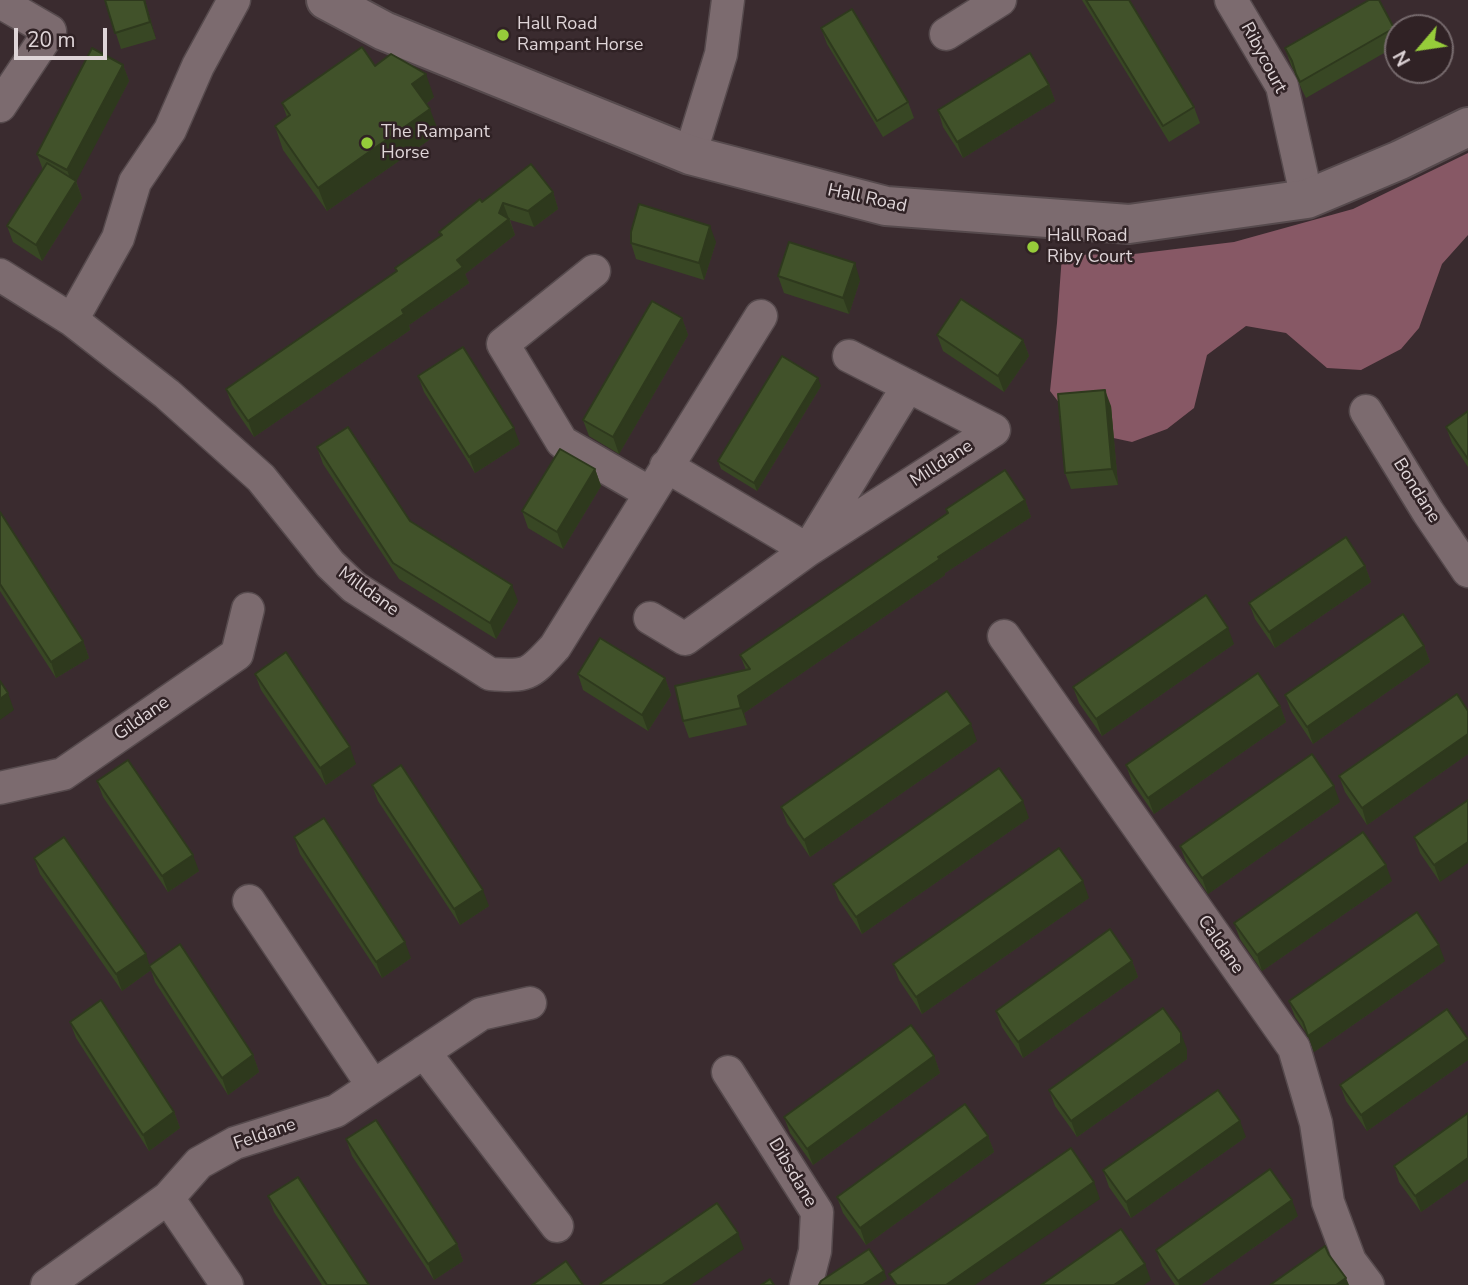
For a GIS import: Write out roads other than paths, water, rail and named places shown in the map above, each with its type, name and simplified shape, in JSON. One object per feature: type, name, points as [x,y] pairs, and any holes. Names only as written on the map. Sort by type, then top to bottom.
[{"type":"street","points":[[72,320],[118,238],[135,182],[170,130],[198,65],[234,0]]},
{"type":"street","name":"Hall Road","points":[[326,0],[384,31],[690,155],[886,206],[1129,223],[1307,199],[1400,160],[1468,127]]},
{"type":"street","points":[[690,155],[721,54],[728,0]]},
{"type":"street","points":[[946,34],[1000,0]]},
{"type":"street","name":"Ribycourt","points":[[1231,0],[1282,86],[1307,199]]},
{"type":"street","points":[[0,2],[50,31],[0,106]]},
{"type":"street","points":[[594,271],[503,344],[562,442],[650,493]]},
{"type":"street","name":"Milldane","points":[[0,275],[72,320],[167,394],[261,478],[330,564],[354,587],[490,674],[515,676],[534,670],[555,647],[761,316]]},
{"type":"street","name":"Milldane","points":[[650,618],[685,639],[808,550],[994,430],[849,356]]},
{"type":"street","name":"Milldane","points":[[808,550],[908,386]]},
{"type":"street","name":"Bondane","points":[[1366,411],[1468,571]]},
{"type":"street","points":[[666,466],[808,550]]},
{"type":"street","name":"Gildane","points":[[0,788],[63,774],[237,654],[248,609]]},
{"type":"street","name":"Caldane","points":[[1004,636],[1294,1048],[1316,1123],[1328,1202],[1350,1261],[1368,1285]]},
{"type":"street","points":[[249,901],[373,1086]]},
{"type":"street","name":"Feldane","points":[[47,1285],[168,1198],[199,1163],[235,1143],[337,1111],[481,1014],[530,1003]]},
{"type":"street","points":[[424,1052],[557,1226]]},
{"type":"street","name":"Dibsdane","points":[[729,1072],[817,1212],[815,1251],[806,1285]]},
{"type":"street","points":[[168,1198],[227,1285]]},
{"type":"place","name":"Hall Road Rampant Horse","points":[[503,35]]},
{"type":"place","name":"The Rampant Horse","points":[[367,143]]},
{"type":"place","name":"Hall Road Riby Court","points":[[1033,247]]}]
